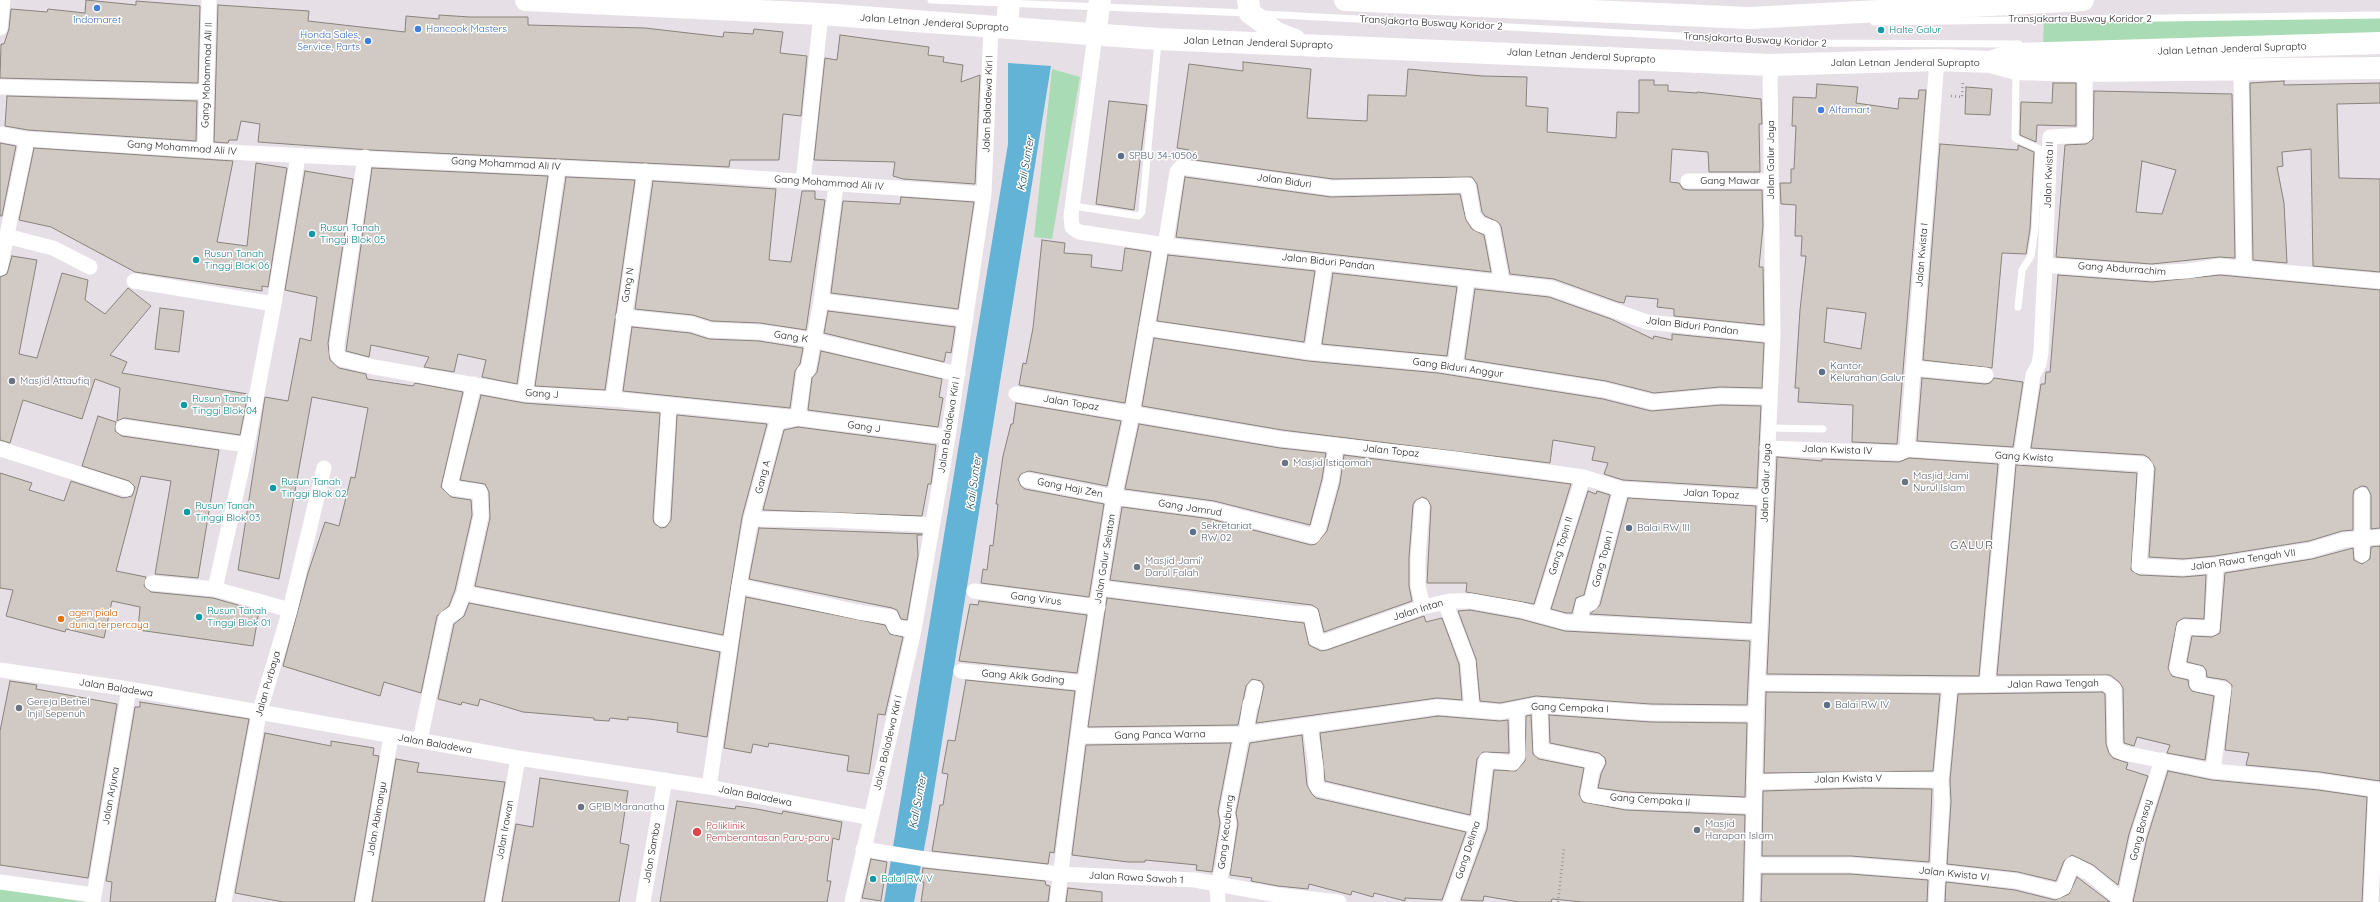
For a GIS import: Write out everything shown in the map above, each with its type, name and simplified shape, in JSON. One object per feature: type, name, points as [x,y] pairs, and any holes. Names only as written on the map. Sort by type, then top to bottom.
[{"type":"main road","name":"Jalan Letnan Jenderal Suprapto","points":[[526,0],[817,9],[999,28],[1158,39],[1770,65],[1938,60],[1990,62],[2020,56],[2380,43]]},
{"type":"main road","points":[[1346,0],[1753,18],[2083,0]]},
{"type":"main road","points":[[999,28],[1009,1]]},
{"type":"main road","points":[[1095,35],[1099,4]]},
{"type":"main road","points":[[1249,7],[1277,33],[1303,44]]},
{"type":"main road","name":"Jalan Letnan Jenderal Suprapto","points":[[2020,56],[2085,71],[2380,68]]},
{"type":"street","points":[[0,28],[3,0]]},
{"type":"street","name":"Gang Mohammad Ali II","points":[[205,150],[209,0]]},
{"type":"street","points":[[803,182],[817,9]]},
{"type":"street","name":"Jalan Baladewa Kiri I","points":[[852,902],[870,850],[871,818],[914,630],[948,437],[984,194],[999,28]]},
{"type":"street","name":"Jalan Biduri Pandan","points":[[1095,35],[1073,206],[1072,227],[1079,232],[1163,245],[1467,278],[1560,290],[1651,323],[1773,336]]},
{"type":"street","name":"Jalan Kwista I","points":[[1907,449],[1938,60]]},
{"type":"street","name":"Jalan Galur Jaya","points":[[1752,902],[1756,714],[1773,336],[1770,65]]},
{"type":"street","points":[[2240,70],[2244,268]]},
{"type":"street","name":"Jalan Kwista II","points":[[2045,265],[2050,137],[2085,135],[2085,71]]},
{"type":"street","points":[[0,87],[207,92]]},
{"type":"street","name":"Gang Mohammad Ali IV","points":[[0,134],[27,139],[298,156],[366,157],[645,171],[984,194]]},
{"type":"street","points":[[0,268],[27,139]]},
{"type":"street","points":[[215,589],[247,445],[274,304],[298,156]]},
{"type":"street","name":"Gang J","points":[[366,157],[337,354],[341,359],[374,367],[525,394],[613,399],[798,418],[948,437]]},
{"type":"street","points":[[525,394],[558,167]]},
{"type":"street","name":"Jalan Biduri","points":[[1163,245],[1177,172],[1181,167],[1332,188],[1468,185],[1476,219],[1479,224],[1492,228],[1502,282]]},
{"type":"street","name":"Gang N","points":[[613,399],[623,317],[645,171]]},
{"type":"street","name":"Gang Mawar","points":[[1688,181],[1771,181]]},
{"type":"street","points":[[798,418],[804,372],[808,370],[812,340],[821,301],[836,185]]},
{"type":"street","points":[[6,236],[53,248],[90,267]]},
{"type":"street","name":"Jalan Galur Selatan","points":[[1057,902],[1085,683],[1114,497],[1132,413],[1146,328],[1163,245]]},
{"type":"street","points":[[1312,352],[1325,262]]},
{"type":"street","points":[[1988,685],[2014,457],[2033,375],[2039,364],[2045,265]]},
{"type":"street","name":"Gang Abdurrachim","points":[[2045,265],[2152,273],[2187,271],[2220,266],[2380,281]]},
{"type":"street","points":[[1456,366],[1467,278]]},
{"type":"street","points":[[134,281],[274,304]]},
{"type":"street","points":[[821,301],[966,319]]},
{"type":"street","name":"Gang K","points":[[623,317],[692,324],[710,330],[760,332],[812,340],[958,374]]},
{"type":"street","name":"Gang Biduri Anggur","points":[[1146,328],[1312,352],[1456,366],[1605,390],[1653,402],[1721,396],[1770,397]]},
{"type":"street","points":[[1913,368],[1986,374]]},
{"type":"street","points":[[422,732],[446,618],[456,612],[464,593],[481,516],[480,492],[453,488],[450,485],[474,384]]},
{"type":"street","name":"Jalan Topaz","points":[[1016,394],[1281,440],[1456,459],[1583,477],[1621,489],[1766,498]]},
{"type":"street","points":[[662,519],[669,405]]},
{"type":"street","name":"Gang A","points":[[709,787],[739,586],[751,520],[778,422],[798,418]]},
{"type":"street","points":[[123,427],[247,445]]},
{"type":"street","name":"Gang Jamrud","points":[[1114,497],[1213,510],[1313,536],[1318,529],[1331,481],[1336,445]]},
{"type":"street","name":"Jalan Kwista IV","points":[[1767,448],[1899,453],[1907,449]]},
{"type":"street","points":[[0,449],[126,489]]},
{"type":"street","name":"Gang Kwista","points":[[1907,449],[2014,457],[2141,463]]},
{"type":"street","name":"Jalan Rawa Tengah VII","points":[[2141,463],[2146,467],[2139,565],[2183,568],[2216,565],[2311,550],[2344,540],[2380,537]]},
{"type":"street","name":"Jalan Purbaya","points":[[224,902],[260,708],[290,610],[324,468]]},
{"type":"street","name":"Gang Topin II","points":[[1540,615],[1583,477]]},
{"type":"street","name":"Gang Haji Zen","points":[[1026,480],[1114,497]]},
{"type":"street","name":"Gang Topin I","points":[[1580,623],[1583,604],[1591,603],[1621,489]]},
{"type":"street","points":[[2362,495],[2362,555]]},
{"type":"street","points":[[1422,506],[1418,558],[1418,586],[1423,607]]},
{"type":"street","points":[[751,520],[831,520],[932,525]]},
{"type":"street","points":[[2213,771],[2224,689],[2197,684],[2198,673],[2177,669],[2184,627],[2212,628],[2216,565]]},
{"type":"street","points":[[152,583],[215,589],[290,610]]},
{"type":"street","points":[[739,586],[858,612],[891,617],[894,627],[914,630]]},
{"type":"street","name":"Jalan Intan","points":[[1101,588],[1291,613],[1311,614],[1316,639],[1324,642],[1423,607],[1445,602],[1471,601],[1522,610],[1565,622],[1760,632]]},
{"type":"street","name":"Gang Virus","points":[[974,592],[1098,607]]},
{"type":"street","points":[[464,593],[730,645]]},
{"type":"street","points":[[1445,602],[1468,662],[1472,710]]},
{"type":"street","name":"Jalan Baladewa","points":[[0,670],[260,708],[391,736],[422,732],[518,758],[709,787],[871,818]]},
{"type":"street","name":"Gang Akik Gading","points":[[961,671],[1085,683]]},
{"type":"street","name":"Jalan Rawa Tengah","points":[[1758,683],[1988,685],[2105,683],[2114,689],[2115,744],[2117,750],[2124,753],[2213,771],[2319,781],[2378,790]]},
{"type":"street","points":[[1936,902],[1942,802],[1941,780],[1950,685]]},
{"type":"street","name":"Gang Kecubung","points":[[1218,891],[1229,823],[1227,813],[1250,704],[1252,703],[1255,688]]},
{"type":"street","name":"Jalan Arjuna","points":[[94,898],[129,689]]},
{"type":"street","name":"Gang Cempaka I","points":[[1244,734],[1310,726],[1331,720],[1438,707],[1501,712],[1540,706],[1651,713],[1756,714]]},
{"type":"street","name":"Gang Cempaka II","points":[[1540,706],[1541,750],[1597,762],[1592,771],[1588,795],[1626,801],[1753,806]]},
{"type":"street","name":"Gang Delima","points":[[1451,902],[1478,826],[1486,760],[1513,763],[1518,756],[1517,709]]},
{"type":"street","points":[[1310,726],[1316,767],[1316,785],[1320,789],[1478,826]]},
{"type":"street","name":"Gang Panca Warna","points":[[1078,736],[1244,734]]},
{"type":"street","name":"Jalan Abimanyu","points":[[363,902],[391,736]]},
{"type":"street","name":"Jalan Irawan","points":[[493,902],[518,758]]},
{"type":"street","name":"Gang Bonsay","points":[[2124,902],[2138,836],[2162,760]]},
{"type":"street","name":"Jalan Kwista V","points":[[1754,782],[1863,779],[1941,780]]},
{"type":"street","name":"Jalan Samba","points":[[643,902],[665,780]]},
{"type":"street","points":[[2371,902],[2378,790]]},
{"type":"street","name":"Jalan Rawa Sawah 1","points":[[870,850],[931,860],[1218,891],[1277,895],[1339,902]]},
{"type":"street","name":"Jalan Kwista VI","points":[[1753,865],[1850,865],[1938,872],[2017,881],[2057,891],[2064,887],[2072,864],[2089,873],[2124,902]]},
{"type":"street","points":[[0,882],[94,898]]},
{"type":"lane","name":"Transjakarta Busway Koridor 2","points":[[930,0],[1099,4],[1131,9],[1249,7],[2020,56]]},
{"type":"lane","name":"Transjakarta Busway Koridor 2","points":[[1862,22],[2380,15]]},
{"type":"lane","name":"Transjakarta Busway Koridor 2","points":[[1753,18],[1807,23]]},
{"type":"lane","points":[[1073,206],[1139,216],[1142,212],[1158,39]]},
{"type":"lane","points":[[2018,307],[2022,270],[2031,256],[2035,229],[2039,149],[2015,138],[2020,56]]},
{"type":"lane","points":[[1768,428],[1823,430]]},
{"type":"path","points":[[1947,96],[1962,97],[1965,62]]},
{"type":"path","points":[[1558,902],[1564,848]]},
{"type":"green space","points":[[2380,15],[2380,34],[2043,44],[2044,19]]},
{"type":"green space","points":[[1052,69],[1080,77],[1052,239],[1034,237]]},
{"type":"green space","points":[[0,889],[85,902],[0,902]]},
{"type":"water","name":"Kali Sunter","points":[[1008,63],[1051,66],[928,828],[914,902],[884,902],[1008,144]]},
{"type":"building","points":[[86,0],[136,5],[136,1],[200,6],[198,83],[0,78],[1,44],[4,44],[9,29],[11,9],[47,12],[48,9],[85,13]]},
{"type":"building","points":[[218,5],[309,11],[308,21],[405,32],[406,16],[439,19],[439,15],[470,17],[528,17],[528,25],[645,28],[723,37],[724,32],[753,34],[754,29],[783,32],[780,53],[807,56],[801,116],[783,114],[779,160],[730,160],[729,167],[370,150],[258,142],[260,124],[241,121],[237,140],[229,140],[228,143],[214,142]]},
{"type":"building","points":[[840,35],[929,47],[928,55],[944,57],[943,62],[963,65],[961,82],[980,75],[975,184],[903,179],[893,176],[895,162],[814,160],[825,58],[837,60]]},
{"type":"building","points":[[1243,62],[1311,69],[1307,118],[1367,121],[1368,95],[1406,96],[1408,69],[1482,76],[1527,77],[1526,106],[1548,108],[1547,132],[1616,138],[1617,112],[1639,113],[1639,80],[1654,80],[1654,85],[1668,85],[1668,91],[1697,92],[1761,99],[1762,124],[1759,124],[1760,172],[1709,172],[1708,152],[1672,149],[1670,182],[1679,183],[1683,189],[1688,190],[1762,190],[1763,226],[1759,267],[1763,267],[1764,325],[1674,316],[1674,309],[1657,307],[1658,299],[1626,296],[1624,303],[1618,302],[1554,279],[1510,274],[1501,226],[1498,222],[1485,216],[1482,212],[1477,184],[1472,177],[1333,179],[1187,159],[1189,150],[1177,148],[1189,64],[1243,71]]},
{"type":"building","points":[[2284,81],[2284,85],[2380,83],[2380,103],[2337,104],[2339,178],[2380,179],[2380,272],[2313,266],[2311,149],[2282,152],[2283,166],[2277,167],[2284,203],[2287,263],[2253,260],[2250,83]]},
{"type":"building","points":[[2053,83],[2076,83],[2076,126],[2037,125],[2036,142],[2020,135],[2021,102],[2052,103]]},
{"type":"building","points":[[1817,84],[1858,87],[1856,103],[1898,109],[1899,98],[1918,99],[1919,90],[1926,90],[1897,444],[1852,442],[1853,405],[1798,402],[1799,388],[1795,388],[1800,310],[1806,256],[1801,256],[1802,236],[1795,236],[1796,205],[1781,204],[1780,183],[1791,183],[1791,169],[1794,169],[1796,126],[1792,126],[1793,97],[1816,98]],"holes":[[[1827,308],[1866,313],[1861,349],[1824,342]]]},
{"type":"building","points":[[1966,87],[1992,89],[1990,115],[1965,114]]},
{"type":"building","points":[[2094,91],[2232,94],[2235,258],[2219,257],[2152,264],[2056,257],[2065,145],[2086,144],[2093,139]],"holes":[[[2142,161],[2176,170],[2162,214],[2136,212]]]},
{"type":"building","points":[[7,96],[197,101],[196,141],[28,130],[5,126]]},
{"type":"building","name":"SPBU 34-10506","points":[[1109,101],[1147,105],[1134,210],[1096,204]]},
{"type":"building","points":[[0,143],[16,146],[2,216],[0,216]]},
{"type":"building","points":[[1940,144],[2018,150],[2018,145],[2034,152],[2030,229],[2026,254],[2002,253],[1992,368],[1923,360]]},
{"type":"building","points":[[34,148],[233,161],[217,242],[247,246],[256,163],[287,168],[268,287],[262,286],[262,291],[135,272],[51,227],[19,220]]},
{"type":"building","points":[[372,168],[548,176],[517,384],[482,377],[486,360],[458,354],[454,372],[424,367],[429,357],[371,345],[369,357],[346,351]]},
{"type":"building","points":[[305,171],[353,179],[328,343],[330,360],[339,368],[366,374],[367,379],[413,386],[415,383],[463,392],[441,487],[451,497],[471,500],[472,515],[455,590],[449,606],[437,616],[421,693],[384,682],[380,696],[283,666],[308,573],[325,522],[339,526],[351,477],[355,478],[368,408],[312,397],[279,579],[238,570],[265,397],[288,401],[300,338],[311,341],[317,297],[285,290]]},
{"type":"building","points":[[566,177],[635,180],[605,390],[535,386]]},
{"type":"building","points":[[1185,177],[1331,197],[1460,194],[1466,220],[1472,229],[1484,235],[1491,272],[1176,237]]},
{"type":"building","points":[[653,181],[776,189],[769,260],[791,262],[802,191],[815,191],[815,199],[825,200],[806,330],[760,323],[712,321],[693,315],[635,309]]},
{"type":"building","points":[[901,197],[974,202],[958,309],[831,293],[843,201],[900,204]]},
{"type":"building","points":[[1042,240],[1065,243],[1064,253],[1092,255],[1091,267],[1122,271],[1125,248],[1151,252],[1125,403],[1019,385],[1023,363],[1026,364],[1033,328]]},
{"type":"building","points":[[1168,255],[1315,271],[1304,342],[1157,321]]},
{"type":"building","points":[[12,256],[37,260],[19,354],[37,358],[62,273],[88,280],[85,300],[105,314],[128,288],[151,306],[110,355],[127,362],[122,373],[248,394],[240,435],[124,418],[117,421],[120,388],[95,379],[82,419],[23,400],[10,443],[0,440],[0,277],[7,274]]},
{"type":"building","points":[[1333,273],[1457,287],[1447,356],[1322,344]]},
{"type":"building","points":[[2058,275],[2152,282],[2220,275],[2380,290],[2380,528],[2371,529],[2371,495],[2367,487],[2362,486],[2354,490],[2353,530],[2342,531],[2309,541],[2215,556],[2183,559],[2149,557],[2155,468],[2149,458],[2144,455],[2031,448],[2041,384],[2045,384],[2046,372],[2050,372]]},
{"type":"building","points":[[1475,289],[1549,297],[1611,319],[1653,339],[1654,336],[1672,340],[1672,334],[1764,343],[1762,388],[1720,387],[1654,393],[1606,381],[1465,359]]},
{"type":"building","points":[[160,308],[184,311],[179,352],[155,349]]},
{"type":"building","points":[[828,311],[955,327],[951,353],[946,352],[944,362],[824,333]]},
{"type":"building","points":[[632,327],[690,333],[709,339],[759,341],[803,348],[800,364],[795,371],[790,408],[623,391]]},
{"type":"building","points":[[1154,338],[1308,361],[1438,373],[1603,399],[1651,411],[1721,405],[1761,406],[1757,488],[1623,480],[1604,474],[1608,463],[1592,460],[1595,447],[1553,440],[1550,463],[1282,430],[1142,406]]},
{"type":"building","points":[[821,351],[942,379],[939,397],[943,398],[938,427],[808,410],[812,378],[817,372]]},
{"type":"building","points":[[1922,378],[1985,384],[1990,383],[1994,378],[2023,382],[2013,447],[1917,441]]},
{"type":"building","points":[[481,395],[524,403],[660,413],[653,518],[654,523],[661,528],[666,527],[671,520],[677,415],[767,424],[742,517],[723,635],[475,586],[490,518],[489,492],[485,484],[460,480]]},
{"type":"building","points":[[1016,403],[1121,421],[1107,486],[1029,471],[1021,474],[1018,479],[1021,486],[1025,489],[1104,504],[1089,597],[981,583],[983,569],[987,570],[990,545],[993,546],[998,504],[996,504],[1003,456],[1011,424],[1013,424]]},
{"type":"building","points":[[98,416],[116,422],[115,431],[122,436],[219,450],[198,578],[155,574],[171,481],[141,476],[116,571],[146,577],[144,586],[151,592],[213,598],[259,611],[253,646],[138,630],[140,607],[112,601],[104,638],[66,629],[65,632],[6,616],[13,590],[0,588],[0,473],[32,483],[29,490],[64,501],[71,481],[123,498],[132,496],[135,487],[129,481],[82,466]]},
{"type":"building","points":[[1139,424],[1280,448],[1326,453],[1322,479],[1310,525],[1214,501],[1125,489]]},
{"type":"building","points":[[798,427],[936,445],[931,484],[928,484],[922,516],[763,510],[784,430]]},
{"type":"building","points":[[1344,455],[1571,484],[1534,604],[1466,592],[1467,583],[1427,583],[1431,506],[1427,499],[1422,497],[1415,501],[1413,505],[1409,558],[1409,586],[1412,601],[1324,632],[1318,609],[1312,605],[1110,580],[1122,507],[1211,519],[1311,545],[1316,544],[1327,531],[1340,483]]},
{"type":"building","points":[[1777,457],[1822,461],[1822,459],[1899,462],[1909,458],[1998,464],[1979,676],[1767,674]]},
{"type":"building","points":[[2016,465],[2137,473],[2131,570],[2139,575],[2183,577],[2206,575],[2204,619],[2184,618],[2177,622],[2168,668],[2172,676],[2188,680],[2189,687],[2192,691],[2214,696],[2205,760],[2167,753],[2170,745],[2137,737],[2134,746],[2124,743],[2123,688],[2119,682],[2110,675],[1997,675]]},
{"type":"building","points":[[1588,491],[1596,494],[1597,491],[1610,495],[1584,595],[1576,598],[1572,613],[1566,613],[1551,609]]},
{"type":"building","points":[[1628,498],[1756,506],[1751,623],[1590,614],[1600,605]]},
{"type":"building","points":[[759,528],[922,534],[917,535],[918,556],[907,620],[901,619],[897,610],[892,608],[749,579]]},
{"type":"building","points":[[2380,546],[2380,781],[2320,772],[2246,765],[2249,753],[2225,750],[2232,685],[2226,680],[2207,677],[2206,670],[2203,666],[2187,662],[2192,636],[2212,637],[2220,633],[2225,573],[2312,559],[2353,548],[2354,560],[2362,564],[2370,559],[2371,547]]},
{"type":"building","points":[[746,597],[885,625],[890,634],[903,637],[885,715],[878,714],[869,774],[847,771],[849,756],[769,743],[768,747],[753,744],[751,753],[724,748]]},
{"type":"building","points":[[1107,598],[1304,623],[1309,645],[1321,651],[1424,616],[1426,622],[1442,618],[1459,664],[1462,700],[1437,698],[1256,723],[1264,686],[1261,681],[1252,679],[1246,686],[1238,725],[1088,727]]},
{"type":"building","points":[[979,601],[1087,615],[1077,673],[959,661],[970,604],[978,605]]},
{"type":"building","points":[[469,603],[720,652],[707,737],[677,732],[678,723],[628,717],[628,720],[610,718],[609,721],[594,720],[594,718],[523,712],[480,699],[478,706],[462,702],[461,705],[438,699],[454,624],[464,616]]},
{"type":"building","points":[[1470,610],[1520,619],[1565,631],[1750,641],[1747,705],[1651,704],[1536,696],[1500,703],[1480,701],[1476,659],[1458,611]]},
{"type":"building","points":[[966,680],[1075,691],[1054,853],[1050,852],[1048,864],[932,851],[940,805],[943,805],[948,774],[942,773],[948,740],[955,741]]},
{"type":"building","points":[[10,681],[37,685],[36,689],[117,704],[88,878],[0,865],[0,731]]},
{"type":"building","points":[[1766,692],[1940,694],[1933,771],[1764,773]]},
{"type":"building","points":[[2102,692],[2105,694],[2106,744],[2109,753],[2113,758],[2128,763],[2126,769],[2148,776],[2129,834],[2118,885],[2093,865],[2072,855],[2064,861],[2056,881],[2018,872],[1947,864],[1951,802],[1950,780],[1958,694]]},
{"type":"building","points":[[140,702],[249,719],[215,902],[110,902],[112,882],[106,881],[135,707],[140,707]]},
{"type":"building","points":[[1531,715],[1533,754],[1539,759],[1584,768],[1579,794],[1583,802],[1626,810],[1745,815],[1743,902],[1583,902],[1552,899],[1551,902],[1519,902],[1484,896],[1483,901],[1461,900],[1487,829],[1494,770],[1516,771],[1525,761],[1526,716]]},
{"type":"building","points":[[1549,715],[1651,722],[1747,723],[1745,797],[1627,792],[1598,788],[1601,774],[1606,763],[1605,758],[1599,753],[1550,743]]},
{"type":"building","points":[[1438,716],[1500,721],[1508,720],[1509,753],[1483,752],[1477,759],[1470,815],[1325,781],[1320,733]]},
{"type":"building","points":[[265,733],[331,746],[331,741],[374,748],[373,755],[379,756],[354,902],[283,902],[235,893]]},
{"type":"building","points":[[1302,735],[1307,785],[1316,798],[1466,832],[1442,900],[1405,898],[1405,901],[1374,893],[1373,897],[1352,891],[1351,895],[1309,884],[1308,889],[1278,886],[1251,881],[1252,878],[1230,875],[1238,824],[1236,813],[1250,743]]},
{"type":"building","points":[[1231,743],[1218,811],[1220,823],[1212,872],[1196,870],[1197,865],[1145,860],[1145,862],[1128,862],[1072,855],[1086,745]]},
{"type":"building","points":[[396,759],[419,763],[417,772],[505,782],[484,902],[372,902]]},
{"type":"building","points":[[2168,771],[2212,780],[2318,790],[2367,797],[2362,902],[2133,902],[2147,838]]},
{"type":"building","points":[[540,778],[628,791],[620,843],[629,845],[619,902],[502,902],[516,824],[533,827]]},
{"type":"building","points":[[1863,788],[1932,789],[1929,862],[1851,856],[1762,856],[1763,791]]},
{"type":"building","points":[[677,801],[735,809],[736,806],[782,814],[783,811],[842,822],[839,840],[833,838],[827,881],[831,881],[827,902],[660,902]]},
{"type":"building","name":"Balai RW V","points":[[871,859],[887,862],[881,901],[862,898]]},
{"type":"building","points":[[923,868],[1045,881],[1046,885],[1050,886],[1048,902],[921,902],[924,882],[921,882]]},
{"type":"building","points":[[1762,874],[1850,874],[1928,880],[1927,902],[1761,902]]},
{"type":"building","points":[[2077,877],[2110,902],[1945,902],[1946,882],[2015,890],[2055,900],[2069,894]]},
{"type":"building","points":[[1068,888],[1102,892],[1102,902],[1066,902]]},
{"type":"place","name":"Indomaret","points":[[97,8]]},
{"type":"place","name":"Hancook Masters","points":[[418,29]]},
{"type":"place","name":"Halte Galur","points":[[1881,30]]},
{"type":"place","name":"Honda Sales, Service, Parts","points":[[368,41]]},
{"type":"place","name":"Alfamart","points":[[1821,110]]},
{"type":"place","name":"SPBU 34-10506","points":[[1121,156]]},
{"type":"place","name":"Rusun Tanah Tinggi Blok 05","points":[[312,234]]},
{"type":"place","name":"Rusun Tanah Tinggi Blok 06","points":[[196,260]]},
{"type":"place","name":"Kantor Kelurahan Galur","points":[[1822,372]]},
{"type":"place","name":"Masjid Attaufiq","points":[[12,381]]},
{"type":"place","name":"Rusun Tanah Tinggi Blok 04","points":[[184,405]]},
{"type":"place","name":"Masjid Istiqomah","points":[[1285,463]]},
{"type":"place","name":"Masjid Jami Nurul Islam","points":[[1905,482]]},
{"type":"place","name":"Rusun Tanah Tinggi Blok 02","points":[[273,488]]},
{"type":"place","name":"Rusun Tanah Tinggi Blok 03","points":[[187,512]]},
{"type":"place","name":"Balai RW III","points":[[1629,528]]},
{"type":"place","name":"Sekretariat RW 02","points":[[1193,532]]},
{"type":"place","name":"Masjid Jami' Darul Falah","points":[[1137,567]]},
{"type":"place","name":"Rusun Tanah Tinggi Blok 01","points":[[199,617]]},
{"type":"place","name":"agen piala dunia terpercaya","points":[[61,619]]},
{"type":"place","name":"Balai RW IV","points":[[1827,705]]},
{"type":"place","name":"Gereja Bethel Injil Sepenuh","points":[[19,708]]},
{"type":"place","name":"GPIB Maranatha","points":[[581,807]]},
{"type":"place","name":"Masjid Harapan Islam","points":[[1697,830]]},
{"type":"place","name":"Poliklinik Pemberantasan Paru-paru","points":[[697,832]]},
{"type":"place","name":"Balai RW V","points":[[873,879]]},
{"type":"district","name":"GALUR","points":[[1972,545]]}]
